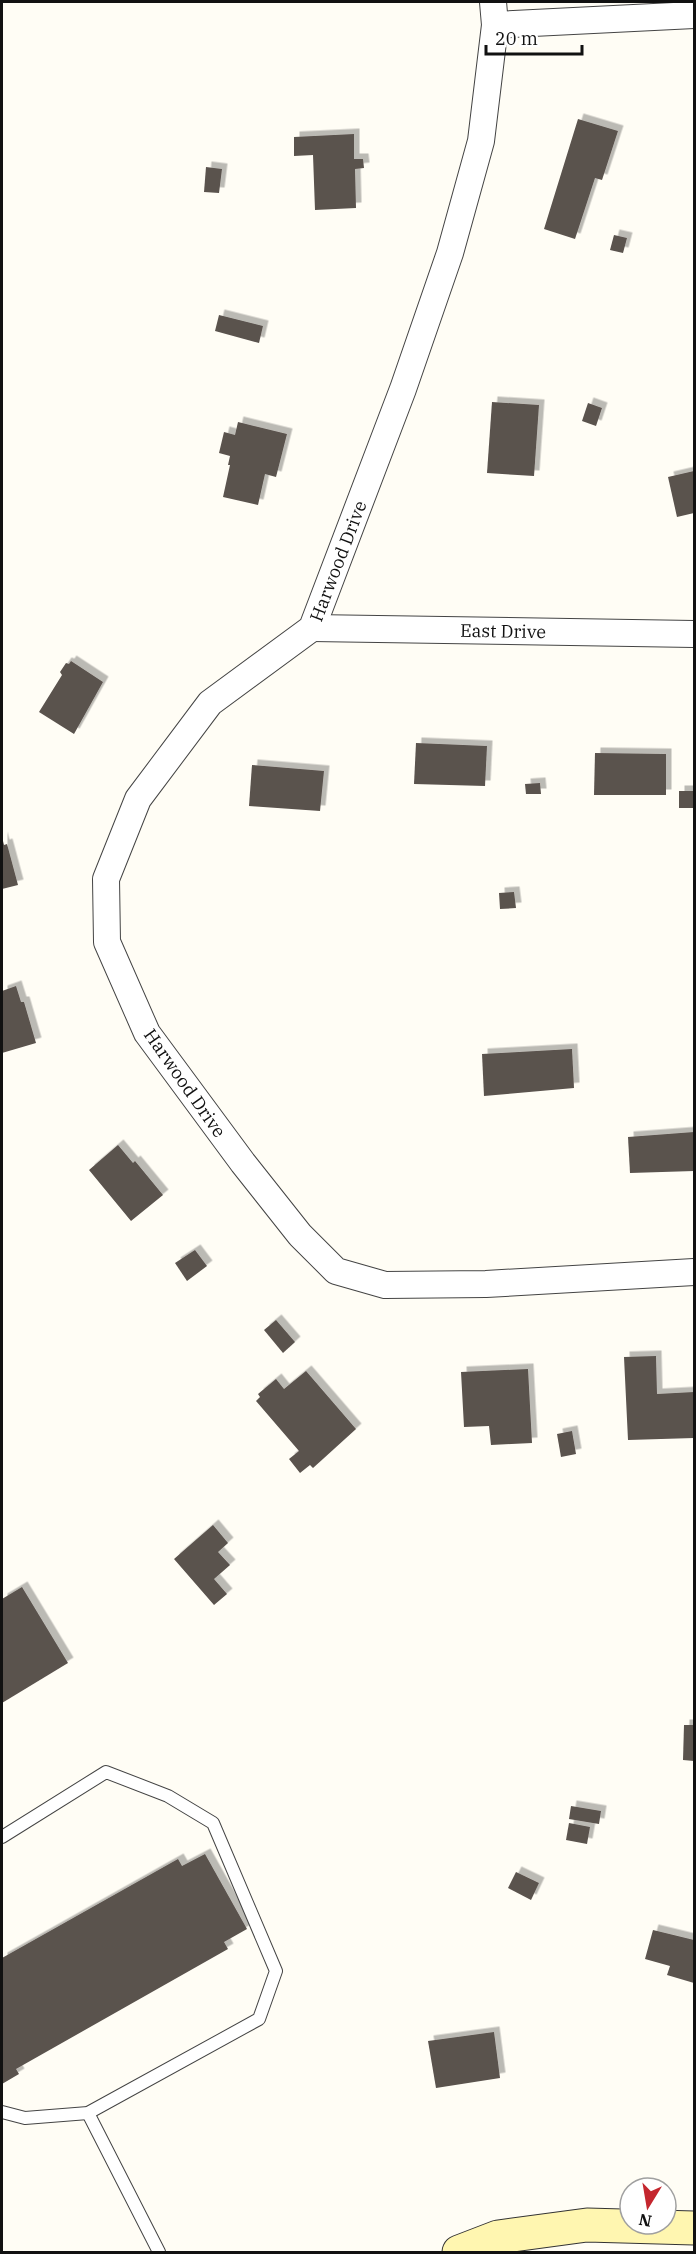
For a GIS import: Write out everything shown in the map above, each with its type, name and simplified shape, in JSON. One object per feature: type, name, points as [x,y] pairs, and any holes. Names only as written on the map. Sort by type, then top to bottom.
[{"type":"main road","points":[[459,2253],[498,2237],[586,2225],[694,2228]]},
{"type":"street","points":[[494,13],[694,15]]},
{"type":"street","name":"Harwood Drive","points":[[494,13],[481,141],[450,253],[403,389],[312,628],[210,703],[138,799],[106,879],[107,942],[147,1033],[257,1181],[300,1235],[336,1271],[385,1285],[486,1284],[694,1272]]},
{"type":"street","name":"East Drive","points":[[312,628],[694,634]]},
{"type":"lane","points":[[2,1837],[106,1772],[168,1796],[213,1823],[276,1971],[259,2019],[88,2113],[25,2118],[2,2112]]},
{"type":"lane","points":[[88,2113],[159,2253]]},
{"type":"building","points":[[578,119],[618,131],[602,180],[595,178],[575,239],[544,229]]},
{"type":"building","points":[[354,134],[354,159],[363,159],[364,168],[355,169],[356,208],[315,210],[313,155],[294,156],[294,137]]},
{"type":"building","points":[[206,167],[222,169],[219,193],[204,192]]},
{"type":"building","points":[[614,235],[627,238],[623,253],[610,250]]},
{"type":"building","points":[[219,315],[263,326],[259,343],[215,331]]},
{"type":"building","points":[[492,402],[539,405],[534,476],[487,473]]},
{"type":"building","points":[[588,403],[602,408],[596,426],[582,421]]},
{"type":"building","points":[[238,422],[287,434],[276,477],[265,474],[258,505],[223,497],[230,456],[219,453],[224,432],[235,435]]},
{"type":"building","points":[[694,471],[694,513],[677,517],[668,477]]},
{"type":"building","points":[[71,661],[103,682],[74,734],[39,712],[62,675],[60,672],[66,663],[69,664]]},
{"type":"building","points":[[416,743],[487,746],[485,786],[414,784]]},
{"type":"building","points":[[595,753],[666,754],[666,795],[594,795]]},
{"type":"building","points":[[252,765],[324,771],[320,811],[249,806]]},
{"type":"building","points":[[540,783],[541,794],[526,794],[525,784]]},
{"type":"building","points":[[679,791],[694,791],[694,808],[679,808]]},
{"type":"building","points":[[2,837],[4,845],[7,844],[18,885],[2,889]]},
{"type":"building","points":[[514,892],[516,908],[500,909],[499,893]]},
{"type":"building","points":[[16,986],[21,1002],[24,1002],[36,1043],[2,1053],[2,991]]},
{"type":"building","points":[[572,1049],[574,1088],[484,1096],[482,1054]]},
{"type":"building","points":[[694,1132],[694,1171],[630,1173],[628,1137]]},
{"type":"building","points":[[118,1145],[133,1163],[135,1161],[163,1195],[131,1221],[89,1170]]},
{"type":"building","points":[[195,1250],[207,1266],[187,1281],[175,1263]]},
{"type":"building","points":[[276,1320],[295,1342],[283,1353],[264,1330]]},
{"type":"building","points":[[656,1356],[657,1394],[694,1392],[694,1438],[628,1440],[624,1357]]},
{"type":"building","points":[[528,1369],[532,1443],[491,1445],[489,1426],[464,1427],[461,1372]]},
{"type":"building","points":[[306,1371],[356,1429],[313,1468],[310,1465],[300,1473],[289,1459],[299,1451],[256,1401],[260,1397],[258,1394],[276,1379],[284,1389]]},
{"type":"building","points":[[572,1431],[576,1454],[561,1457],[557,1434]]},
{"type":"building","points":[[213,1525],[228,1543],[218,1552],[230,1565],[214,1579],[227,1594],[214,1605],[174,1559]]},
{"type":"building","points":[[22,1587],[68,1663],[2,1703],[2,1599]]},
{"type":"building","points":[[684,1725],[694,1725],[694,1761],[683,1760]]},
{"type":"building","points":[[571,1806],[601,1811],[599,1824],[569,1819]]},
{"type":"building","points":[[569,1823],[590,1827],[587,1844],[566,1840]]},
{"type":"building","points":[[205,1854],[247,1929],[224,1942],[228,1949],[16,2069],[19,2074],[2,2084],[2,1958],[178,1859],[182,1866]]},
{"type":"building","points":[[516,1872],[539,1883],[531,1900],[508,1888]]},
{"type":"building","points":[[653,1930],[694,1940],[694,1983],[667,1975],[670,1966],[645,1959]]},
{"type":"building","points":[[494,2032],[500,2078],[436,2088],[428,2041]]}]
